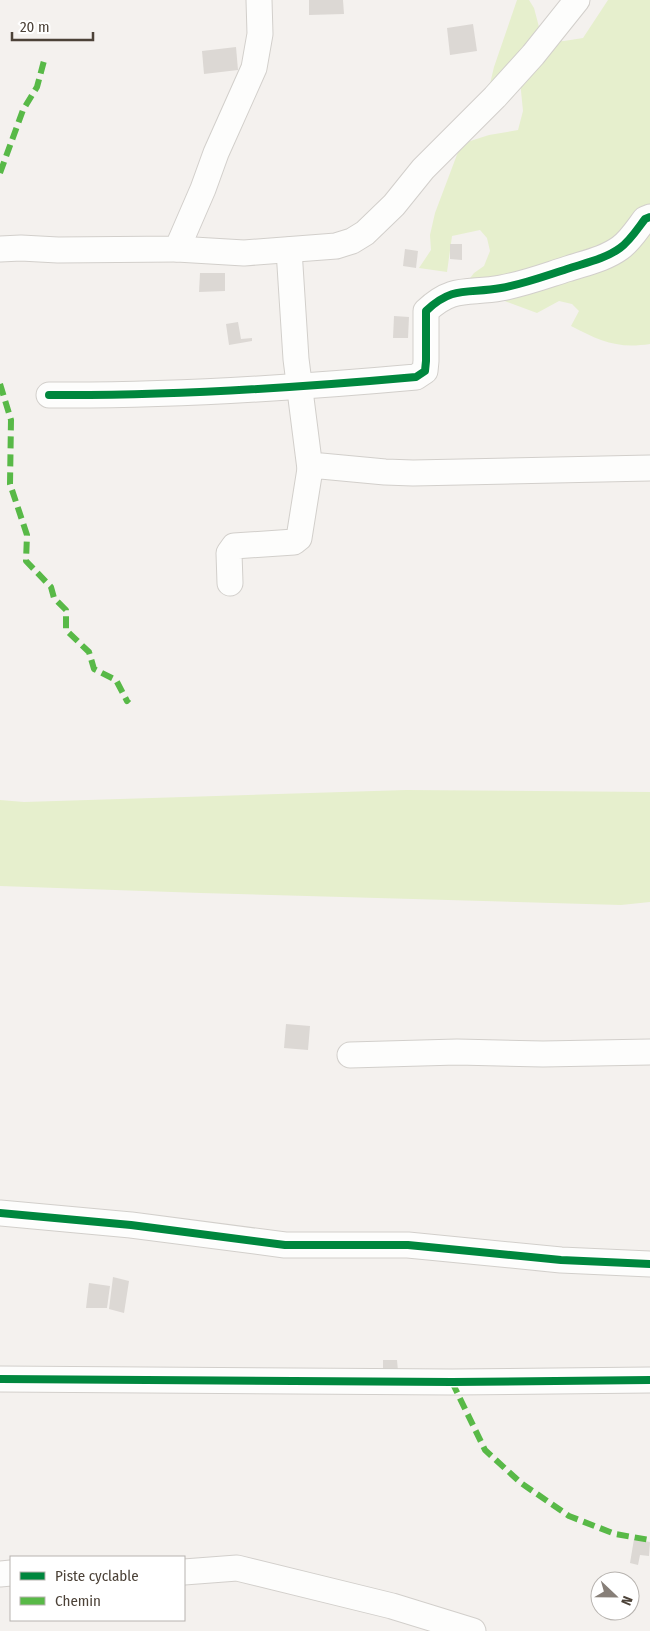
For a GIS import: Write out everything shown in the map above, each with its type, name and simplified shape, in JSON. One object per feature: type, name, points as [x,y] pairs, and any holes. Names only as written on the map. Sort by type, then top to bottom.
[{"type":"street","points":[[176,249],[203,189],[216,152],[254,68],[260,34],[259,0]]},
{"type":"street","points":[[0,249],[176,249],[244,253],[336,246],[352,241],[365,233],[394,205],[423,169],[495,97],[577,0]]},
{"type":"street","points":[[49,395],[121,396],[301,388],[416,377],[425,371],[426,311],[435,302],[448,294],[498,289],[521,284],[606,257],[622,246],[645,219],[650,217]]},
{"type":"street","points":[[230,584],[229,553],[234,546],[294,542],[300,538],[310,469],[296,358],[289,250]]},
{"type":"street","points":[[310,469],[321,466],[385,472],[413,472],[650,468]]},
{"type":"street","points":[[350,1055],[457,1052],[542,1054],[650,1052]]},
{"type":"street","points":[[0,1213],[131,1225],[285,1246],[408,1245],[561,1260],[650,1264]]},
{"type":"street","points":[[0,1379],[442,1382],[650,1380]]},
{"type":"street","points":[[185,1572],[238,1568],[392,1606],[473,1631]]},
{"type":"green space","points":[[517,0],[529,0],[534,8],[543,42],[583,38],[608,0],[650,0],[650,344],[628,345],[600,340],[571,326],[579,311],[572,304],[559,301],[537,313],[464,286],[474,273],[484,266],[490,251],[487,238],[480,230],[452,236],[447,272],[419,268],[431,250],[430,235],[435,213],[461,144],[489,135],[518,130],[523,111],[520,81],[489,88],[494,67]]},
{"type":"green space","points":[[406,790],[650,792],[650,902],[621,905],[0,886],[0,800],[24,802]]},
{"type":"building","points":[[309,0],[343,0],[344,14],[309,15]]},
{"type":"building","points":[[473,24],[477,51],[450,55],[447,28]]},
{"type":"building","points":[[236,47],[238,70],[204,74],[202,51]]},
{"type":"building","points":[[450,244],[462,244],[462,260],[450,259]]},
{"type":"building","points":[[405,249],[418,251],[416,268],[403,266]]},
{"type":"building","points":[[200,273],[225,273],[225,291],[199,292]]},
{"type":"building","points":[[394,316],[409,317],[408,338],[393,338]]},
{"type":"building","points":[[238,322],[241,339],[252,338],[252,341],[229,345],[226,324]]},
{"type":"building","points":[[286,1024],[310,1026],[308,1050],[284,1048]]},
{"type":"building","points":[[113,1277],[129,1281],[124,1313],[109,1309]]},
{"type":"building","points":[[89,1283],[110,1286],[107,1308],[86,1308]]},
{"type":"building","points":[[383,1360],[397,1360],[398,1371],[383,1371]]},
{"type":"building","points":[[634,1539],[650,1542],[649,1556],[640,1555],[638,1565],[630,1563]]},
{"type":"marked path","points":[[0,173],[23,110],[37,87],[45,57]]},
{"type":"marked path","points":[[0,384],[11,420],[10,484],[27,535],[26,561],[51,587],[54,598],[66,610],[66,630],[89,652],[94,669],[116,680],[127,701],[129,699]]},
{"type":"marked path","points":[[452,1382],[485,1450],[521,1483],[569,1516],[615,1534],[650,1540]]},
{"type":"cycle path","points":[[49,395],[141,394],[232,390],[416,377],[425,371],[426,311],[436,303],[453,294],[490,290],[518,284],[601,258],[624,245],[645,219],[650,217]]},
{"type":"cycle path","points":[[0,1213],[131,1225],[285,1245],[408,1245],[561,1260],[650,1264]]},
{"type":"cycle path","points":[[0,1379],[452,1382],[650,1380]]}]
